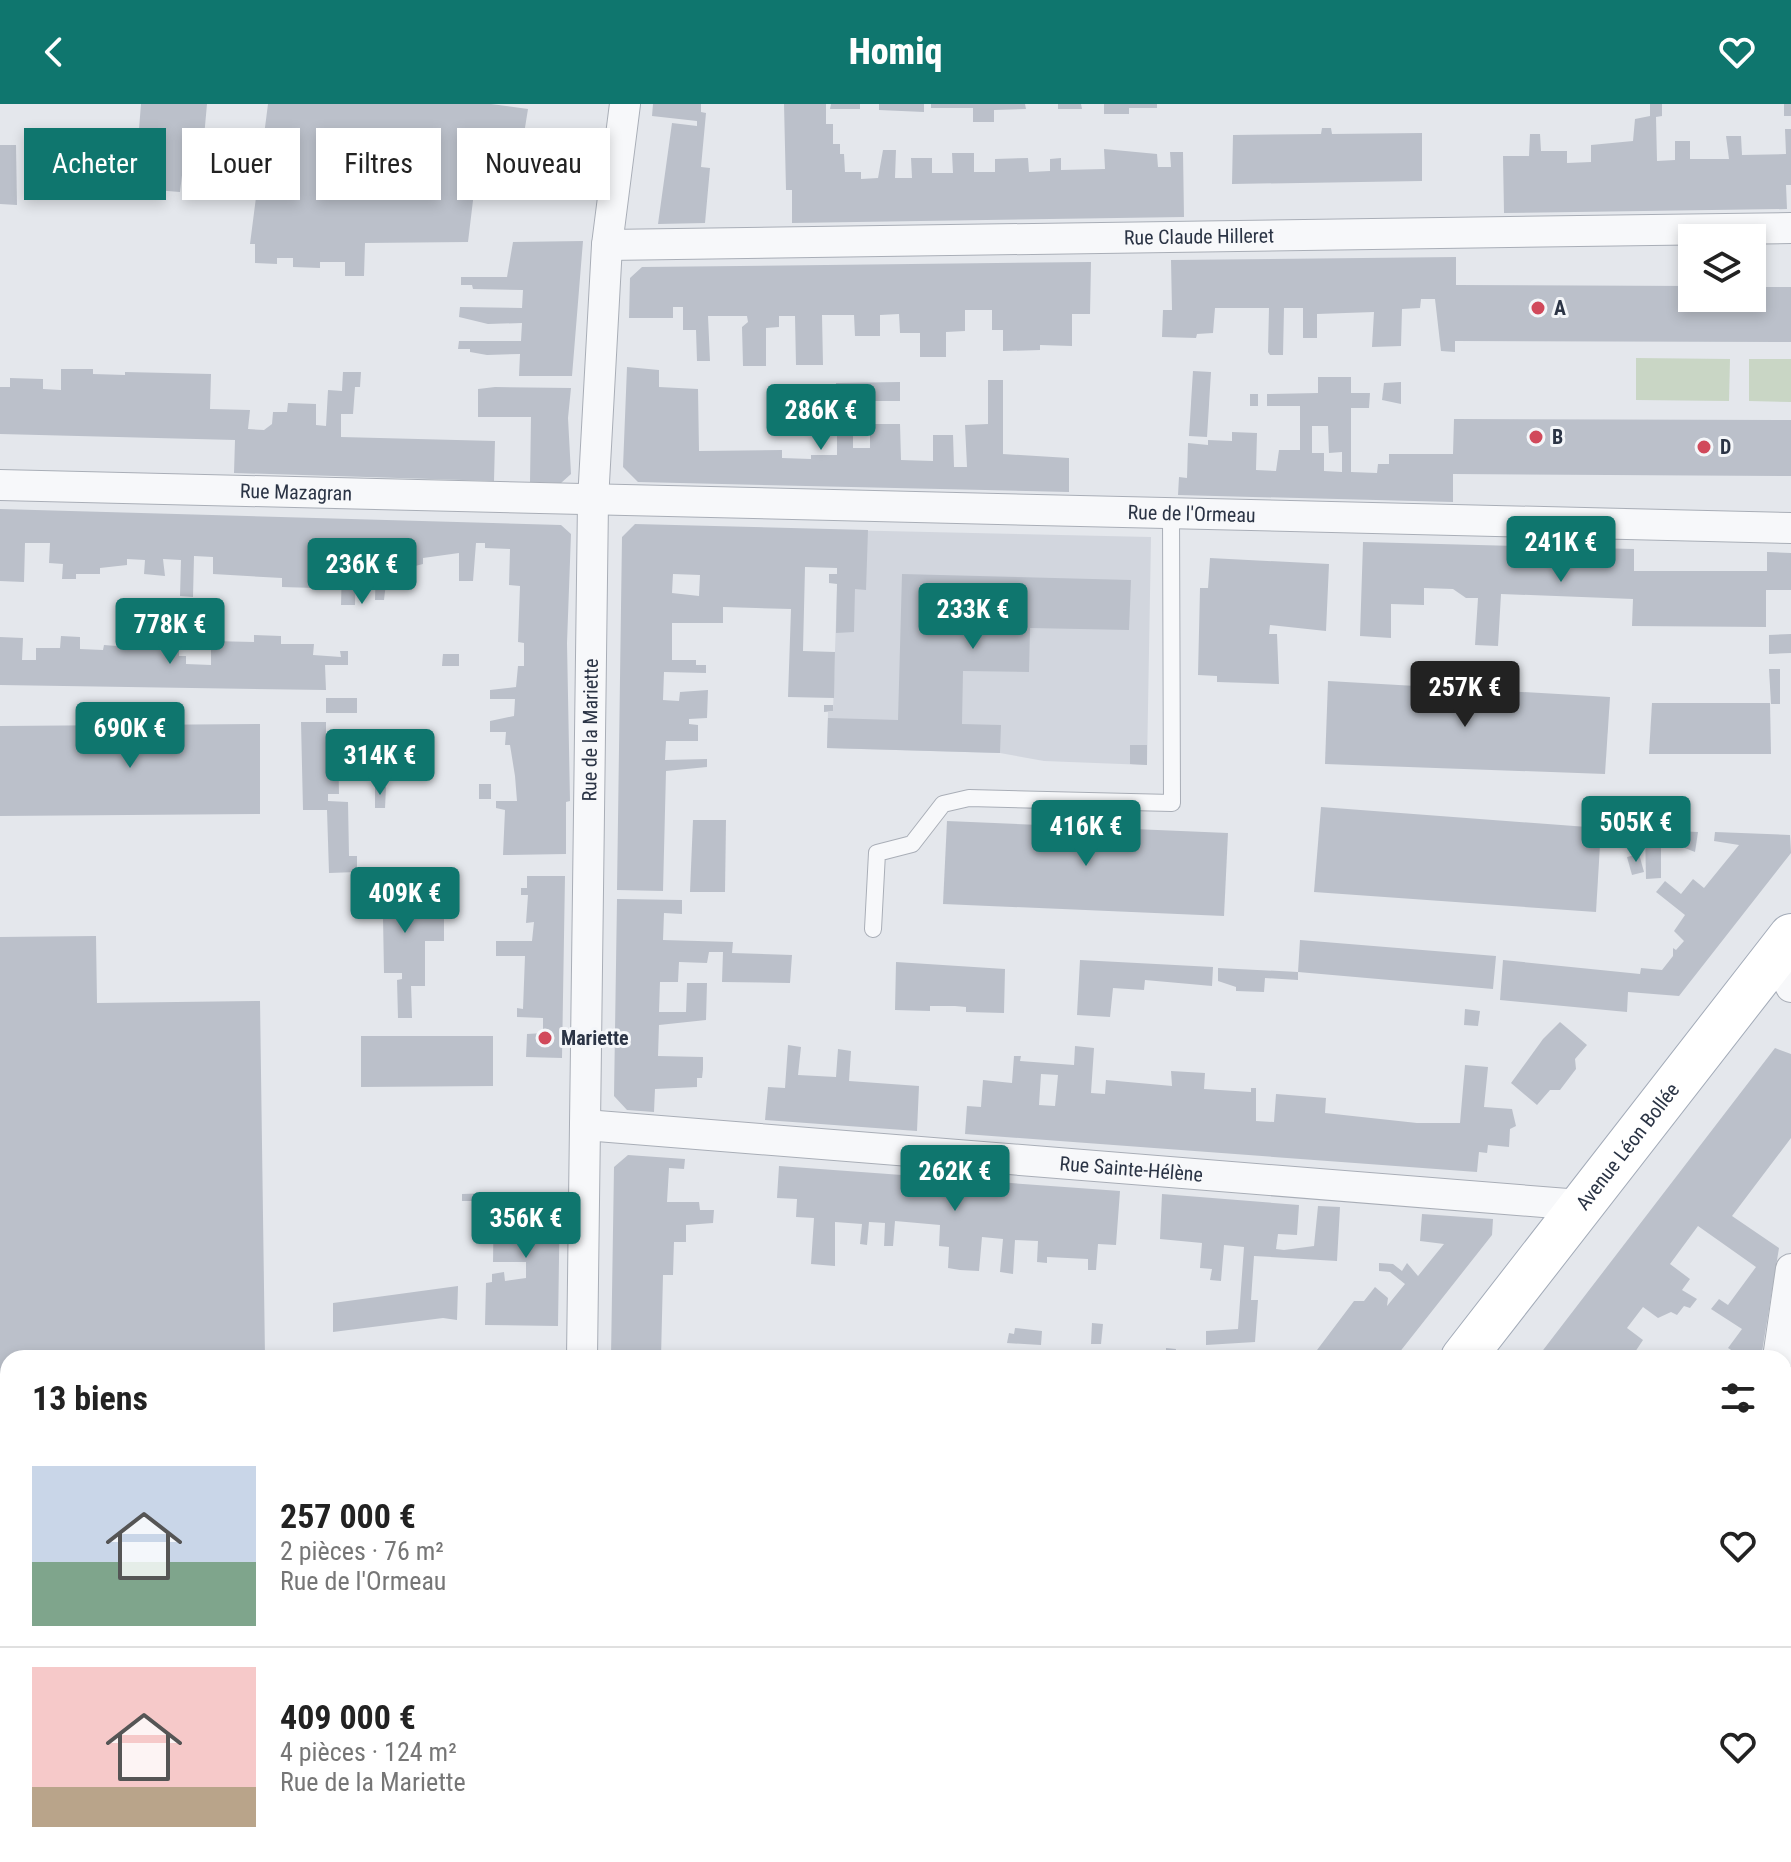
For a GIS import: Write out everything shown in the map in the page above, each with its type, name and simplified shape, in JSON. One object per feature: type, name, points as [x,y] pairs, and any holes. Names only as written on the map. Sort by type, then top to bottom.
[{"type":"main road","name":"Avenue Léon Bollée","points":[[1469,1350],[1580,1205],[1786,960]]},
{"type":"street","name":"Rue de la Mariette","points":[[582,1350],[593,501],[607,245],[625,104]]},
{"type":"street","name":"Rue Claude Hilleret","points":[[607,245],[1791,228]]},
{"type":"street","name":"Rue Mazagran","points":[[0,485],[593,501]]},
{"type":"street","name":"Rue de l'Ormeau","points":[[593,501],[1791,528]]},
{"type":"street","name":"Rue Sainte-Hélène","points":[[585,1125],[1580,1205]]},
{"type":"street","points":[[1779,1350],[1791,1269]]},
{"type":"lane","points":[[873,929],[877,853],[912,844],[943,804],[969,798],[1172,803],[1171,514]]},
{"type":"shaded area","points":[[839,530],[1151,537],[1147,765],[1044,761],[1000,753],[827,748],[828,712],[833,711]]},
{"type":"green space","points":[[1636,358],[1730,359],[1729,401],[1636,400]]},
{"type":"green space","points":[[1749,359],[1791,359],[1791,402],[1749,401]]},
{"type":"building","points":[[141,104],[207,104],[205,128],[182,128],[180,192],[166,191],[166,128],[139,128]]},
{"type":"building","points":[[268,104],[491,104],[528,109],[525,128],[457,128],[457,200],[473,200],[468,242],[365,243],[364,276],[345,276],[345,262],[320,262],[320,268],[293,267],[293,258],[277,258],[277,264],[255,263],[255,244],[250,244],[256,200],[300,200],[300,128],[265,128]]},
{"type":"building","points":[[653,104],[701,104],[701,112],[706,113],[701,167],[710,168],[705,223],[658,224],[672,123],[697,126],[697,121],[652,116]]},
{"type":"building","points":[[784,104],[826,104],[826,124],[833,124],[833,144],[840,144],[845,172],[861,172],[861,179],[878,178],[883,150],[896,150],[895,178],[912,178],[911,158],[932,158],[932,173],[953,173],[952,153],[974,153],[974,172],[995,172],[995,159],[1028,158],[1029,172],[1050,171],[1050,159],[1061,158],[1061,170],[1105,169],[1104,149],[1157,154],[1158,167],[1171,167],[1170,152],[1183,152],[1184,217],[792,223],[792,190],[786,190]]},
{"type":"building","points":[[831,104],[860,104],[860,109],[830,109]]},
{"type":"building","points":[[879,104],[924,104],[924,112],[879,110]]},
{"type":"building","points":[[931,104],[1025,104],[1026,109],[994,110],[994,122],[973,122],[973,108],[931,108]]},
{"type":"building","points":[[1058,104],[1081,104],[1082,109],[1058,109]]},
{"type":"building","points":[[1104,104],[1157,104],[1157,108],[1129,108],[1129,114],[1104,114]]},
{"type":"building","points":[[1650,104],[1662,104],[1662,116],[1656,117],[1657,161],[1675,160],[1675,141],[1690,141],[1690,159],[1729,159],[1726,136],[1741,136],[1742,155],[1786,154],[1785,129],[1791,129],[1791,185],[1786,185],[1787,209],[1504,213],[1503,156],[1529,156],[1530,134],[1540,134],[1541,151],[1567,151],[1567,163],[1591,162],[1591,145],[1633,141],[1635,119],[1650,116]]},
{"type":"building","points":[[1784,104],[1791,104],[1791,116],[1784,116]]},
{"type":"building","points":[[1322,128],[1331,128],[1332,134],[1422,133],[1422,181],[1232,184],[1233,135],[1321,134]]},
{"type":"building","points":[[0,145],[16,145],[17,205],[0,204]]},
{"type":"building","points":[[583,241],[572,376],[519,376],[520,354],[487,355],[470,352],[470,349],[458,349],[459,341],[521,341],[522,323],[488,324],[459,317],[460,307],[522,308],[523,290],[473,289],[472,285],[461,285],[461,277],[507,277],[513,242]]},
{"type":"building","points":[[1456,257],[1456,285],[1678,286],[1678,312],[1766,312],[1766,287],[1791,287],[1791,342],[1455,341],[1455,352],[1441,351],[1435,299],[1421,299],[1420,308],[1402,309],[1401,346],[1372,347],[1374,312],[1317,314],[1317,338],[1303,338],[1303,308],[1284,308],[1283,355],[1270,355],[1269,308],[1215,308],[1213,333],[1197,334],[1196,338],[1162,337],[1163,310],[1172,310],[1171,260]]},
{"type":"building","points":[[1091,262],[1090,314],[1072,314],[1072,346],[1040,345],[1040,350],[1003,351],[1003,330],[992,330],[992,310],[965,310],[965,331],[946,332],[946,357],[920,357],[920,333],[900,333],[899,314],[880,315],[880,336],[855,336],[854,315],[822,315],[823,365],[796,365],[795,316],[779,316],[779,327],[766,328],[766,366],[743,366],[742,327],[748,322],[747,316],[708,316],[710,361],[697,361],[696,330],[683,330],[683,307],[673,307],[673,318],[629,318],[630,278],[642,267]]},
{"type":"building","points":[[627,367],[659,370],[659,387],[698,389],[699,451],[782,450],[782,458],[811,459],[811,455],[837,455],[837,410],[845,410],[845,419],[853,420],[853,448],[870,448],[870,424],[900,424],[901,460],[933,461],[933,435],[953,435],[954,467],[967,467],[965,425],[988,424],[988,380],[1003,380],[1003,454],[1069,458],[1069,492],[638,482],[623,467]]},
{"type":"building","points":[[61,369],[93,369],[93,374],[211,374],[210,409],[250,410],[248,429],[264,430],[272,424],[273,412],[287,412],[288,403],[316,404],[316,425],[326,426],[328,390],[342,391],[343,372],[361,372],[360,387],[355,387],[353,414],[341,414],[341,437],[495,441],[494,481],[234,473],[235,440],[0,434],[0,387],[10,387],[10,378],[43,379],[43,389],[61,390]]},
{"type":"building","points":[[1193,371],[1211,372],[1207,437],[1189,436]]},
{"type":"building","points":[[1318,377],[1351,377],[1351,393],[1370,393],[1369,408],[1351,408],[1351,472],[1377,473],[1378,464],[1389,464],[1389,454],[1453,454],[1454,419],[1791,420],[1791,476],[1453,474],[1453,502],[1178,495],[1179,477],[1187,478],[1188,443],[1208,445],[1208,440],[1232,441],[1232,432],[1257,433],[1256,470],[1276,471],[1279,450],[1300,450],[1300,406],[1267,406],[1267,394],[1318,393]],"holes":[[[1312,426],[1328,426],[1329,453],[1342,452],[1342,472],[1324,471],[1324,453],[1312,453]]]},
{"type":"building","points":[[900,382],[900,401],[870,401],[870,390],[836,391],[836,383]]},
{"type":"building","points":[[1401,382],[1401,404],[1382,400],[1384,383]]},
{"type":"building","points":[[571,388],[568,418],[571,474],[561,483],[530,482],[531,417],[478,417],[478,389]]},
{"type":"building","points":[[1250,394],[1258,394],[1258,406],[1250,406]]},
{"type":"building","points":[[0,509],[561,525],[571,534],[567,643],[570,801],[566,802],[566,854],[503,855],[505,810],[496,808],[496,801],[517,801],[515,776],[510,745],[505,745],[506,732],[490,732],[490,721],[514,716],[515,699],[490,699],[490,690],[516,687],[518,666],[524,666],[524,643],[518,642],[520,586],[509,585],[510,549],[485,548],[485,543],[476,543],[473,581],[459,581],[459,553],[423,558],[423,564],[411,567],[388,566],[384,600],[375,600],[376,565],[356,564],[355,605],[341,605],[342,564],[315,563],[315,588],[282,587],[282,578],[213,574],[213,557],[194,556],[193,597],[180,596],[181,560],[163,559],[165,576],[144,574],[145,560],[127,559],[127,565],[100,568],[100,574],[76,574],[76,579],[62,579],[63,564],[49,563],[50,543],[25,543],[24,582],[0,581]]},
{"type":"building","points":[[635,524],[868,530],[866,590],[855,589],[854,632],[836,633],[837,584],[829,583],[829,574],[837,574],[837,568],[805,567],[803,651],[835,652],[834,698],[788,697],[791,609],[723,607],[723,623],[672,623],[672,660],[696,660],[696,665],[706,665],[706,673],[664,672],[663,700],[679,701],[680,692],[708,690],[707,718],[689,719],[689,724],[698,725],[698,741],[666,741],[665,760],[707,759],[707,767],[666,771],[663,891],[617,890],[622,537]],"holes":[[[673,574],[700,575],[699,596],[672,593]]]},
{"type":"building","points":[[1363,542],[1634,549],[1634,571],[1767,571],[1767,552],[1791,553],[1791,590],[1766,590],[1766,627],[1632,626],[1633,599],[1501,594],[1498,646],[1475,645],[1478,598],[1466,598],[1453,589],[1424,588],[1424,605],[1391,604],[1391,638],[1360,636]]},
{"type":"building","points":[[1210,558],[1329,564],[1326,631],[1270,625],[1269,634],[1277,634],[1279,684],[1217,682],[1217,676],[1198,675],[1200,588],[1208,588]]},
{"type":"building","points":[[902,574],[1131,580],[1129,630],[1030,628],[1029,672],[963,671],[962,724],[1001,725],[1000,753],[827,748],[828,718],[898,720]]},
{"type":"building","points":[[1791,634],[1791,653],[1769,654],[1769,635]]},
{"type":"building","points":[[254,635],[281,636],[281,644],[314,644],[313,655],[341,657],[340,651],[348,651],[348,665],[325,665],[326,690],[0,685],[0,637],[23,638],[22,660],[36,660],[36,648],[60,648],[61,636],[80,637],[80,649],[103,650],[104,645],[179,651],[179,656],[186,656],[186,664],[211,665],[211,641],[254,642]]},
{"type":"building","points":[[443,654],[459,654],[459,666],[442,666]]},
{"type":"building","points":[[1769,669],[1780,669],[1780,704],[1771,704]]},
{"type":"building","points":[[1328,681],[1610,697],[1605,774],[1325,764]]},
{"type":"building","points":[[326,698],[357,698],[357,713],[326,713]]},
{"type":"building","points":[[1652,703],[1770,703],[1771,754],[1649,754]]},
{"type":"building","points":[[824,705],[833,705],[833,711],[824,712]]},
{"type":"building","points":[[301,722],[326,722],[326,743],[338,743],[339,794],[328,794],[328,801],[348,802],[349,856],[357,856],[357,872],[329,873],[327,810],[303,810]]},
{"type":"building","points":[[260,724],[260,814],[0,816],[0,726]]},
{"type":"building","points":[[1130,745],[1147,745],[1147,765],[1130,764]]},
{"type":"building","points":[[479,784],[491,784],[491,799],[479,799]]},
{"type":"building","points":[[375,787],[386,787],[385,808],[375,808]]},
{"type":"building","points":[[1321,807],[1601,828],[1596,912],[1314,892]]},
{"type":"building","points":[[693,820],[726,820],[725,892],[690,892]]},
{"type":"building","points":[[947,821],[1228,833],[1224,916],[943,904]]},
{"type":"building","points":[[1645,830],[1661,831],[1661,878],[1646,879]]},
{"type":"building","points":[[1674,831],[1698,832],[1695,852],[1672,843]]},
{"type":"building","points":[[1715,832],[1790,835],[1791,853],[1679,996],[1628,992],[1627,1012],[1500,1000],[1503,960],[1640,974],[1641,968],[1662,970],[1673,956],[1673,948],[1676,950],[1684,941],[1674,931],[1685,915],[1656,892],[1665,881],[1681,894],[1693,879],[1704,888],[1739,845],[1714,841]]},
{"type":"building","points":[[1639,854],[1644,872],[1632,875],[1627,857]]},
{"type":"building","points":[[382,871],[423,871],[422,876],[411,876],[411,915],[444,915],[444,941],[425,941],[425,986],[411,986],[412,1018],[398,1018],[397,980],[402,979],[402,973],[384,973],[383,917],[373,917],[374,892],[382,891]]},
{"type":"building","points":[[527,876],[565,876],[562,1058],[526,1057],[527,1034],[543,1033],[543,1018],[517,1017],[517,1008],[523,1009],[525,956],[496,956],[496,941],[532,941],[534,922],[526,923],[528,895],[521,895],[521,888],[527,888]]},
{"type":"building","points":[[617,899],[682,900],[682,914],[664,913],[663,940],[733,942],[732,953],[792,955],[790,983],[722,982],[723,952],[709,952],[707,963],[679,962],[678,982],[660,982],[659,1012],[686,1012],[687,983],[707,983],[706,1020],[659,1025],[658,1056],[703,1057],[703,1069],[702,1078],[697,1078],[697,1087],[655,1089],[654,1112],[627,1110],[614,1096]]},
{"type":"building","points":[[96,936],[97,1003],[260,1001],[265,1350],[0,1350],[0,937]]},
{"type":"building","points":[[1300,940],[1496,956],[1493,989],[1298,972]]},
{"type":"building","points":[[1080,960],[1213,967],[1212,986],[1145,980],[1144,990],[1113,988],[1110,1017],[1077,1015]]},
{"type":"building","points":[[896,962],[1005,969],[1004,1013],[966,1012],[966,1007],[955,1006],[930,1006],[930,1011],[895,1010]]},
{"type":"building","points":[[1218,968],[1298,972],[1298,980],[1265,978],[1264,992],[1236,991],[1236,987],[1218,981]]},
{"type":"building","points":[[1465,1009],[1480,1011],[1478,1026],[1464,1025]]},
{"type":"building","points":[[1560,1022],[1587,1045],[1575,1059],[1576,1069],[1560,1090],[1550,1090],[1537,1105],[1511,1083],[1543,1039]]},
{"type":"building","points":[[361,1036],[493,1036],[493,1086],[361,1087]]},
{"type":"building","points":[[788,1045],[801,1047],[798,1075],[836,1077],[838,1049],[851,1051],[849,1081],[919,1086],[917,1131],[765,1120],[768,1087],[785,1088]]},
{"type":"building","points":[[1075,1046],[1094,1048],[1091,1093],[1105,1094],[1106,1080],[1172,1086],[1171,1071],[1205,1073],[1204,1089],[1251,1092],[1251,1088],[1256,1088],[1256,1121],[1274,1122],[1276,1094],[1326,1098],[1325,1113],[1417,1123],[1460,1123],[1465,1065],[1488,1067],[1484,1107],[1512,1109],[1516,1126],[1510,1129],[1509,1147],[1488,1145],[1487,1153],[1479,1152],[1477,1172],[965,1134],[967,1106],[981,1107],[983,1080],[1012,1083],[1014,1056],[1021,1056],[1020,1061],[1074,1065]],"holes":[[[1041,1074],[1058,1075],[1055,1106],[1039,1105]]]},
{"type":"building","points":[[1775,1048],[1791,1054],[1791,1138],[1732,1216],[1779,1248],[1762,1350],[1728,1348],[1742,1329],[1711,1309],[1719,1299],[1728,1305],[1756,1267],[1698,1226],[1670,1264],[1690,1279],[1682,1290],[1697,1299],[1690,1308],[1684,1306],[1677,1315],[1671,1312],[1658,1318],[1643,1307],[1627,1328],[1643,1340],[1636,1350],[1543,1350]]},
{"type":"building","points":[[628,1155],[685,1159],[684,1169],[669,1168],[667,1202],[699,1202],[700,1210],[714,1210],[713,1223],[686,1225],[686,1242],[674,1242],[673,1275],[663,1275],[661,1350],[611,1350],[614,1167]]},
{"type":"building","points":[[779,1166],[1120,1191],[1116,1245],[1098,1244],[1096,1270],[1088,1270],[1088,1259],[1047,1257],[1047,1263],[1037,1262],[1038,1241],[1015,1240],[1013,1274],[1000,1272],[1003,1239],[982,1237],[979,1271],[960,1270],[948,1268],[949,1247],[939,1246],[940,1225],[895,1221],[893,1246],[884,1246],[885,1223],[869,1222],[867,1245],[860,1244],[862,1224],[835,1222],[835,1266],[811,1264],[814,1218],[796,1217],[797,1199],[777,1198]]},
{"type":"building","points":[[490,1193],[490,1201],[462,1201],[462,1194]]},
{"type":"building","points":[[494,1193],[560,1193],[558,1326],[485,1325],[486,1283],[492,1282],[492,1274],[504,1272],[505,1281],[526,1278],[526,1262],[493,1262]]},
{"type":"building","points":[[1162,1194],[1299,1205],[1297,1235],[1278,1234],[1276,1249],[1284,1250],[1314,1246],[1318,1206],[1340,1207],[1337,1261],[1254,1256],[1251,1300],[1258,1300],[1255,1342],[1206,1345],[1206,1331],[1238,1329],[1244,1247],[1224,1245],[1221,1281],[1210,1280],[1212,1269],[1200,1268],[1202,1243],[1160,1239]]},
{"type":"building","points":[[1422,1214],[1493,1219],[1492,1235],[1401,1350],[1317,1350],[1354,1301],[1364,1301],[1375,1287],[1388,1298],[1387,1306],[1405,1284],[1390,1272],[1379,1271],[1379,1263],[1393,1264],[1402,1271],[1407,1263],[1418,1276],[1444,1244],[1420,1241]]},
{"type":"building","points":[[458,1286],[457,1320],[443,1318],[333,1332],[333,1303]]},
{"type":"building","points":[[1092,1323],[1103,1324],[1101,1344],[1091,1344]]},
{"type":"building","points":[[1015,1328],[1042,1331],[1041,1345],[1007,1343],[1009,1333],[1014,1334]]},
{"type":"place","name":"A","points":[[1538,308]]},
{"type":"place","name":"B","points":[[1536,437]]},
{"type":"place","name":"D","points":[[1704,447]]},
{"type":"place","name":"Mariette","points":[[545,1038]]}]
